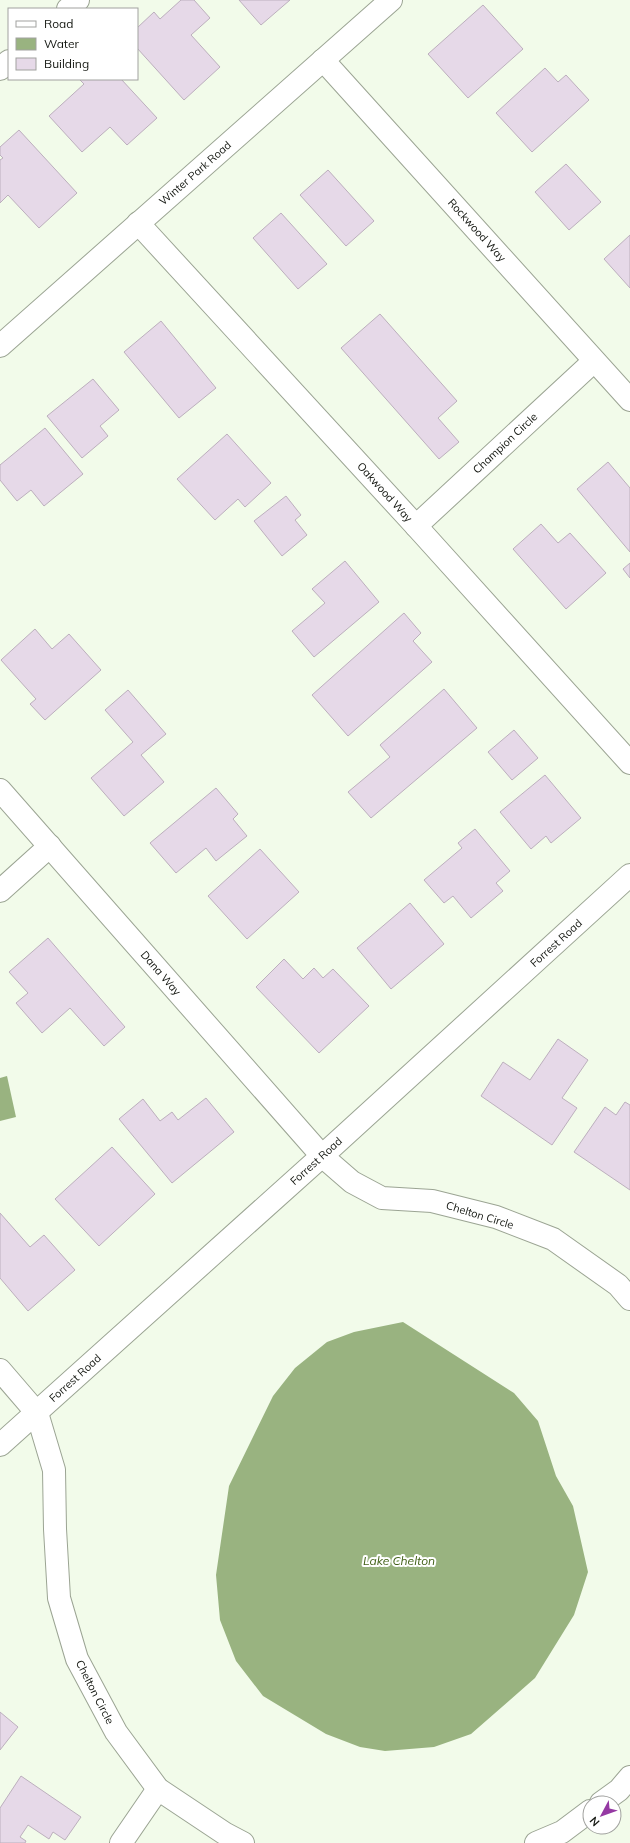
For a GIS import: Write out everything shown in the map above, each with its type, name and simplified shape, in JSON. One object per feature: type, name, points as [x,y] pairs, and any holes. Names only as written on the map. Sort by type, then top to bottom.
[{"type":"street","points":[[69,8],[78,0]]},
{"type":"street","name":"Winter Park Road","points":[[0,346],[391,0]]},
{"type":"street","name":"Rockwood Way","points":[[323,60],[630,400]]},
{"type":"street","points":[[0,69],[8,62]]},
{"type":"street","name":"Oakwood Way","points":[[138,223],[416,526],[630,763]]},
{"type":"street","name":"Champion Circle","points":[[416,526],[594,361]]},
{"type":"street","name":"Dana Way","points":[[0,790],[322,1156]]},
{"type":"street","points":[[0,891],[50,846]]},
{"type":"street","name":"Forrest Road","points":[[0,1445],[322,1156],[630,875]]},
{"type":"street","name":"Chelton Circle","points":[[322,1156],[352,1182],[382,1198],[432,1201],[496,1217],[553,1239],[618,1285],[630,1299]]},
{"type":"street","points":[[0,1370],[37,1412]]},
{"type":"street","name":"Chelton Circle","points":[[37,1412],[54,1470],[55,1529],[59,1598],[77,1659],[116,1732],[158,1789],[224,1833],[243,1843]]},
{"type":"street","points":[[612,1795],[619,1790],[630,1777]]},
{"type":"street","points":[[120,1843],[158,1789]]},
{"type":"street","points":[[536,1843],[562,1832],[582,1817]]},
{"type":"water","points":[[7,1076],[16,1117],[0,1121],[0,1078]]},
{"type":"water","name":"Lake Chelton","points":[[403,1322],[514,1393],[538,1421],[556,1476],[573,1506],[588,1572],[574,1615],[535,1678],[471,1734],[434,1747],[385,1751],[360,1747],[326,1734],[263,1696],[236,1661],[220,1620],[216,1575],[229,1486],[273,1396],[295,1368],[327,1342],[354,1332]]},
{"type":"building","points":[[181,0],[194,0],[210,18],[191,35],[220,67],[184,100],[138,49],[138,27],[154,12],[160,19]]},
{"type":"building","points":[[239,0],[290,0],[261,25]]},
{"type":"building","points":[[483,5],[523,49],[468,98],[428,54]]},
{"type":"building","points":[[545,68],[558,82],[566,75],[589,100],[532,152],[496,113]]},
{"type":"building","points":[[80,80],[122,80],[157,118],[127,145],[110,127],[82,152],[49,116],[84,84]]},
{"type":"building","points":[[19,130],[77,193],[39,228],[8,195],[0,203],[0,160],[3,158],[0,155],[0,147]]},
{"type":"building","points":[[566,164],[601,202],[569,230],[535,192]]},
{"type":"building","points":[[328,170],[374,221],[346,246],[300,195]]},
{"type":"building","points":[[281,213],[327,264],[298,289],[253,238]]},
{"type":"building","points":[[630,235],[630,288],[604,259]]},
{"type":"building","points":[[380,314],[457,401],[438,418],[459,442],[439,459],[341,348]]},
{"type":"building","points":[[161,321],[216,388],[179,418],[124,352]]},
{"type":"building","points":[[93,379],[119,410],[100,426],[108,436],[82,458],[47,416]]},
{"type":"building","points":[[45,428],[83,474],[44,506],[31,490],[17,501],[0,480],[0,465]]},
{"type":"building","points":[[227,434],[271,483],[245,507],[238,499],[215,520],[177,479]]},
{"type":"building","points":[[608,462],[630,488],[630,552],[577,489]]},
{"type":"building","points":[[286,496],[301,515],[295,520],[307,535],[282,556],[254,521]]},
{"type":"building","points":[[541,524],[558,543],[570,533],[606,573],[566,609],[513,549]]},
{"type":"building","points":[[345,561],[379,602],[314,657],[292,631],[325,603],[312,589]]},
{"type":"building","points":[[630,563],[630,578],[623,569]]},
{"type":"building","points":[[404,613],[421,633],[413,641],[432,662],[348,736],[312,695]]},
{"type":"building","points":[[35,629],[52,649],[69,634],[101,670],[45,720],[30,704],[36,699],[1,660]]},
{"type":"building","points":[[444,689],[477,728],[371,818],[348,792],[390,757],[380,745]]},
{"type":"building","points":[[128,690],[166,734],[141,755],[164,782],[124,816],[91,778],[133,742],[105,710]]},
{"type":"building","points":[[514,730],[538,758],[512,780],[488,752]]},
{"type":"building","points":[[545,775],[581,818],[551,843],[546,836],[531,849],[500,812]]},
{"type":"building","points":[[216,788],[238,814],[233,819],[247,836],[216,861],[206,848],[176,873],[150,843]]},
{"type":"building","points":[[475,829],[510,871],[496,883],[503,891],[471,918],[453,896],[444,903],[424,880],[462,848],[458,843]]},
{"type":"building","points":[[260,849],[299,892],[247,939],[208,896]]},
{"type":"building","points":[[410,903],[444,944],[391,989],[357,948]]},
{"type":"building","points":[[48,938],[125,1027],[104,1046],[70,1008],[42,1033],[16,1003],[28,993],[9,972]]},
{"type":"building","points":[[284,959],[303,979],[314,968],[323,978],[333,969],[369,1006],[319,1053],[256,987]]},
{"type":"building","points":[[558,1039],[588,1060],[562,1098],[577,1108],[552,1145],[481,1096],[503,1062],[530,1080]]},
{"type":"building","points":[[206,1098],[234,1132],[172,1183],[119,1119],[143,1099],[160,1121],[172,1112],[178,1120]]},
{"type":"building","points":[[625,1102],[630,1105],[630,1190],[574,1152],[605,1107],[616,1115]]},
{"type":"building","points":[[112,1147],[155,1194],[99,1246],[55,1199]]},
{"type":"building","points":[[0,1213],[30,1247],[44,1235],[75,1270],[28,1311],[0,1278]]},
{"type":"building","points":[[0,1712],[18,1727],[0,1750]]},
{"type":"building","points":[[21,1776],[81,1817],[65,1840],[53,1832],[49,1839],[28,1825],[20,1837],[26,1841],[25,1843],[0,1843],[0,1808]]}]
